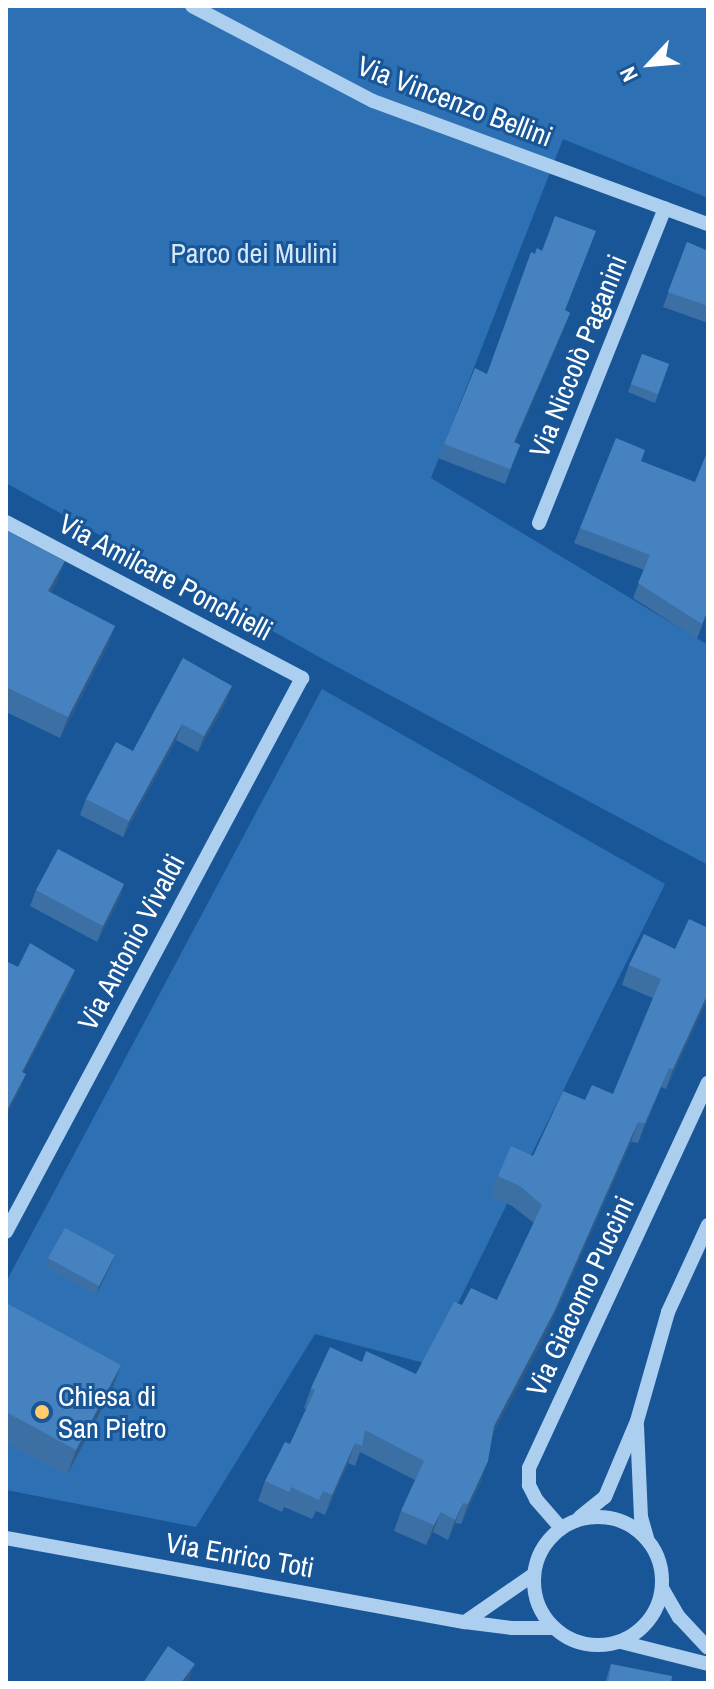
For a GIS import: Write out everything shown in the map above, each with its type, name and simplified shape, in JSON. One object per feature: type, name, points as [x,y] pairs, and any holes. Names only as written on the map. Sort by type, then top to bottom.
[{"type":"street","name":"Via Vincenzo Bellini","points":[[192,6],[373,101],[708,224]]},
{"type":"street","name":"Via Niccolò Paganini","points":[[539,523],[665,208]]},
{"type":"street","name":"Via Amilcare Ponchielli","points":[[6,522],[302,678]]},
{"type":"street","name":"Via Antonio Vivaldi","points":[[6,1232],[302,678]]},
{"type":"street","name":"Via Giacomo Puccini","points":[[561,1528],[536,1499],[529,1485],[529,1468],[708,1083]]},
{"type":"street","points":[[708,1225],[668,1312],[637,1421],[605,1497],[578,1519],[561,1528],[543,1548],[533,1575],[534,1594],[553,1628],[587,1645],[621,1642],[708,1664]]},
{"type":"street","points":[[637,1421],[641,1517],[647,1538],[657,1554],[662,1588],[679,1617],[708,1648]]},
{"type":"street","points":[[578,1519],[615,1518],[633,1526],[647,1538]]},
{"type":"street","name":"Via Enrico Toti","points":[[6,1538],[465,1622],[512,1628],[553,1628]]},
{"type":"street","points":[[465,1622],[533,1575]]},
{"type":"street","points":[[621,1642],[649,1621],[662,1588]]},
{"type":"green space","name":"Parco dei Mulini","points":[[6,6],[708,6],[708,198],[563,139],[431,478],[708,645],[708,865],[330,663],[6,483]]},
{"type":"green space","points":[[322,689],[665,884],[428,1364],[315,1334],[196,1527],[6,1490],[6,1282]]},
{"type":"building","points":[[555,216],[596,231],[565,310],[570,313],[514,442],[520,445],[510,469],[444,444],[475,368],[487,374],[531,252],[535,254],[537,248],[542,251]]},
{"type":"building","points":[[687,242],[708,251],[708,306],[668,292]]},
{"type":"building","points":[[642,354],[669,364],[658,394],[631,384]]},
{"type":"building","points":[[616,438],[645,450],[641,461],[695,482],[708,450],[708,609],[702,624],[638,583],[650,555],[580,528]]},
{"type":"building","points":[[6,530],[65,561],[48,591],[115,626],[68,717],[6,687]]},
{"type":"building","points":[[183,658],[232,686],[204,736],[182,724],[129,821],[86,799],[116,742],[133,751]]},
{"type":"building","points":[[58,849],[124,884],[103,926],[36,890]]},
{"type":"building","points":[[689,919],[708,928],[708,993],[645,1123],[638,1122],[554,1312],[494,1426],[488,1461],[468,1504],[463,1503],[455,1520],[441,1512],[434,1525],[401,1511],[424,1461],[365,1430],[362,1446],[355,1443],[332,1495],[323,1491],[319,1500],[291,1487],[289,1492],[265,1481],[285,1442],[290,1444],[315,1390],[311,1388],[330,1347],[362,1362],[366,1351],[416,1374],[454,1302],[462,1305],[471,1288],[497,1300],[542,1205],[520,1186],[498,1176],[511,1146],[533,1156],[563,1091],[585,1100],[592,1085],[613,1094],[661,979],[629,965],[644,934],[675,949]]},
{"type":"building","points":[[30,943],[75,970],[22,1072],[26,1074],[6,1112],[6,961],[18,967]]},
{"type":"building","points":[[65,1228],[115,1255],[99,1286],[48,1258]]},
{"type":"building","points":[[8,1304],[121,1365],[76,1450],[6,1412]]},
{"type":"building","points":[[168,1646],[195,1664],[181,1683],[143,1683]]},
{"type":"building","points":[[611,1664],[672,1676],[671,1683],[608,1683]]},
{"type":"place","name":"Chiesa di San Pietro","points":[[42,1412]]}]
